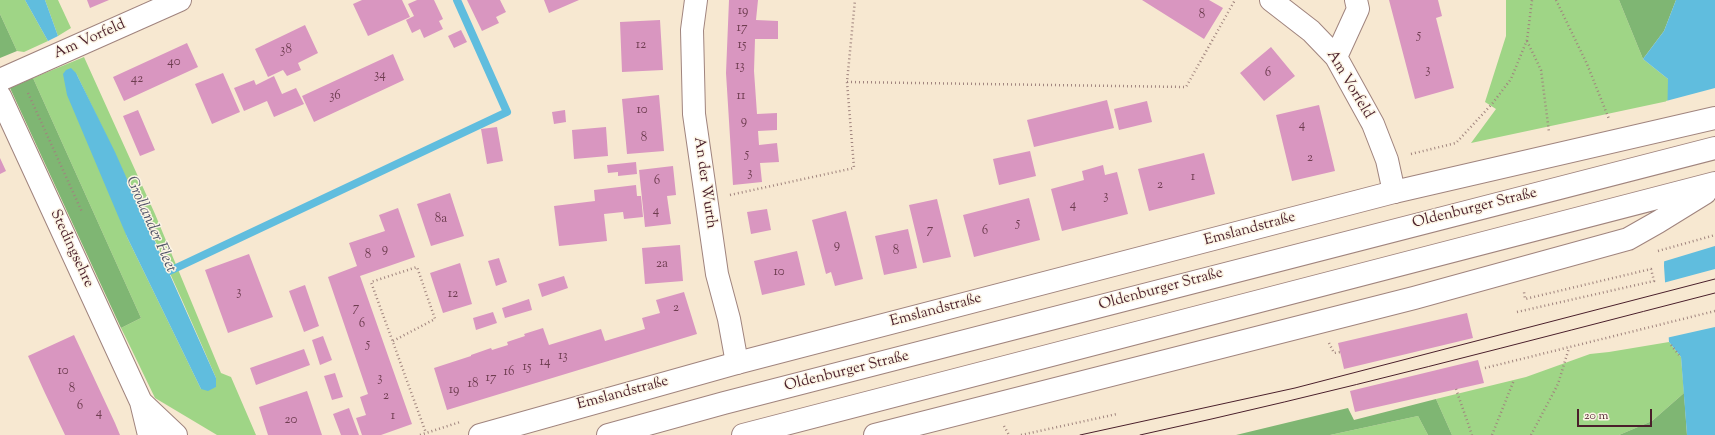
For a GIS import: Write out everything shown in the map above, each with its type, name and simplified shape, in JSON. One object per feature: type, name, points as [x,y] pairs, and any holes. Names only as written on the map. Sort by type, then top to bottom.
[{"type":"main road","name":"Am Vorfeld","points":[[0,80],[180,0]]},
{"type":"main road","name":"An der Wurth","points":[[696,0],[692,30],[694,114],[717,274],[729,319],[737,363]]},
{"type":"main road","name":"Am Vorfeld","points":[[1271,0],[1311,31],[1336,57],[1373,124],[1387,160],[1394,192]]},
{"type":"main road","points":[[1336,57],[1358,9],[1356,0]]},
{"type":"main road","name":"Stedingsehre","points":[[0,96],[141,402],[149,435]]},
{"type":"main road","name":"Emslandstraße","points":[[480,435],[737,363],[1394,192],[1715,118]]},
{"type":"main road","name":"Oldenburger Straße","points":[[608,435],[1280,259],[1715,148]]},
{"type":"main road","points":[[743,435],[1715,183]]},
{"type":"main road","points":[[875,435],[1518,270],[1628,239],[1715,187]]},
{"type":"main road","name":"Stedingsehre","points":[[141,402],[176,435]]},
{"type":"path","points":[[706,200],[854,168],[847,82],[856,0]]},
{"type":"path","points":[[847,82],[1186,87],[1236,0]]},
{"type":"path","points":[[1419,152],[1456,143],[1492,104],[1511,79],[1526,40],[1532,0]]},
{"type":"path","points":[[1556,0],[1587,64],[1610,121]]},
{"type":"path","points":[[1526,40],[1541,70],[1550,135]]},
{"type":"path","points":[[1650,253],[1715,235]]},
{"type":"path","points":[[393,341],[435,319],[416,267],[371,282],[426,433]]},
{"type":"path","points":[[1517,312],[1654,281],[1651,269],[1525,299]]},
{"type":"path","points":[[1485,368],[1715,311]]},
{"type":"path","points":[[1327,339],[1334,353],[1340,352]]},
{"type":"path","points":[[1671,345],[1679,355]]},
{"type":"path","points":[[1531,435],[1558,384],[1569,347]]},
{"type":"path","points":[[1492,435],[1514,380]]},
{"type":"path","points":[[1456,389],[1472,435]]},
{"type":"path","points":[[1021,435],[1117,414]]},
{"type":"green space","points":[[0,0],[25,0],[48,41],[24,52],[17,51],[0,14]]},
{"type":"green space","points":[[45,0],[58,0],[71,28],[58,36]]},
{"type":"green space","points":[[1506,0],[1619,0],[1643,59],[1668,79],[1668,101],[1471,143],[1496,109],[1485,102],[1506,36]]},
{"type":"green space","points":[[1619,0],[1676,0],[1664,31],[1643,59]]},
{"type":"green space","points":[[0,14],[17,51],[0,58]]},
{"type":"green space","points":[[84,57],[155,214],[221,373],[231,377],[256,435],[217,435],[155,398],[121,328],[141,318],[33,78]],"holes":[[[76,73],[182,301],[216,378],[216,387],[201,389],[127,237]]]},
{"type":"green space","points":[[33,78],[141,318],[121,328],[10,88]]},
{"type":"green space","points":[[1669,342],[1681,357],[1684,393],[1652,421],[1619,435],[1452,435],[1436,399],[1526,377],[1590,354]]},
{"type":"green space","points":[[1684,393],[1687,435],[1619,435],[1652,421]]},
{"type":"green space","points":[[1436,399],[1452,435],[1428,435],[1418,416],[1330,435],[1236,435],[1348,408],[1354,420]]},
{"type":"green space","points":[[1418,416],[1428,435],[1330,435]]},
{"type":"water","points":[[25,0],[45,0],[58,36],[48,41]]},
{"type":"water","points":[[1676,0],[1715,0],[1715,435],[1687,435],[1681,357],[1669,342],[1664,266],[1668,79],[1643,59],[1664,31]]},
{"type":"water","points":[[71,68],[76,73],[115,152],[216,378],[216,387],[208,391],[201,389],[127,237],[67,95],[63,74],[66,70]]},
{"type":"pier","points":[[1715,88],[1715,246],[1662,262],[1666,101]]},
{"type":"pier","points":[[1715,269],[1715,327],[1666,338],[1663,283]]},
{"type":"building","points":[[87,0],[109,0],[90,8]]},
{"type":"building","points":[[362,0],[402,0],[410,17],[368,36],[353,4]]},
{"type":"building","points":[[417,0],[434,0],[443,19],[439,21],[443,29],[424,38],[420,29],[412,33],[406,20],[414,16],[408,4]]},
{"type":"building","points":[[467,0],[500,0],[506,12],[496,17],[499,23],[482,31]]},
{"type":"building","points":[[544,0],[579,0],[549,13]]},
{"type":"building","points":[[729,0],[758,0],[756,20],[778,21],[778,39],[755,39],[754,71],[757,114],[777,113],[777,130],[758,131],[759,145],[777,143],[779,162],[760,163],[762,182],[733,185],[726,73]]},
{"type":"building","points":[[1142,0],[1209,0],[1223,8],[1204,39]]},
{"type":"building","points":[[1389,0],[1438,0],[1442,16],[1436,18],[1454,88],[1415,99]]},
{"type":"building","points":[[660,20],[663,70],[622,72],[620,22]]},
{"type":"building","points":[[305,25],[318,53],[298,63],[301,70],[287,76],[283,70],[268,77],[255,49]]},
{"type":"building","points":[[461,30],[467,42],[454,48],[448,36]]},
{"type":"building","points":[[187,43],[198,67],[124,101],[113,77]]},
{"type":"building","points":[[1271,47],[1295,76],[1264,101],[1240,73]]},
{"type":"building","points":[[393,54],[404,80],[314,122],[302,96]]},
{"type":"building","points":[[223,73],[240,112],[212,124],[195,84]]},
{"type":"building","points":[[274,76],[282,94],[296,88],[304,104],[274,117],[267,101],[244,111],[234,88],[254,80],[256,85]]},
{"type":"building","points":[[659,95],[664,151],[627,154],[622,99]]},
{"type":"building","points":[[1107,100],[1114,128],[1034,147],[1027,120]]},
{"type":"building","points":[[1147,101],[1152,122],[1119,130],[1114,109]]},
{"type":"building","points":[[1319,105],[1335,171],[1292,181],[1276,115]]},
{"type":"building","points":[[138,110],[155,150],[140,156],[123,116]]},
{"type":"building","points":[[565,110],[566,122],[554,124],[552,112]]},
{"type":"building","points":[[497,127],[503,161],[487,164],[481,129]]},
{"type":"building","points":[[606,127],[608,156],[574,159],[572,130]]},
{"type":"building","points":[[1030,151],[1036,176],[999,185],[993,159]]},
{"type":"building","points":[[1204,153],[1215,194],[1149,211],[1138,169]]},
{"type":"building","points":[[0,158],[6,171],[0,174]]},
{"type":"building","points":[[636,162],[637,174],[618,176],[618,172],[608,173],[607,165]]},
{"type":"building","points":[[1103,165],[1105,175],[1117,172],[1128,214],[1062,231],[1051,189],[1084,180],[1082,171]]},
{"type":"building","points":[[673,166],[676,195],[667,196],[671,224],[645,227],[639,170]]},
{"type":"building","points":[[636,185],[637,196],[641,196],[643,217],[624,219],[623,212],[604,214],[607,241],[559,246],[554,206],[595,201],[594,190]]},
{"type":"building","points":[[450,193],[464,236],[431,246],[417,204]]},
{"type":"building","points":[[1029,198],[1040,240],[974,257],[963,215]]},
{"type":"building","points":[[937,199],[951,257],[923,263],[909,205]]},
{"type":"building","points":[[398,208],[415,257],[360,276],[412,424],[381,435],[362,435],[356,418],[366,415],[360,397],[368,394],[328,277],[357,266],[349,243],[385,231],[379,215]]},
{"type":"building","points":[[767,209],[771,230],[751,234],[747,212]]},
{"type":"building","points":[[846,211],[863,279],[835,286],[831,272],[826,274],[812,220]]},
{"type":"building","points":[[908,229],[917,268],[884,275],[875,236]]},
{"type":"building","points":[[680,245],[683,281],[645,284],[642,248]]},
{"type":"building","points":[[797,251],[805,285],[762,295],[754,261]]},
{"type":"building","points":[[249,254],[273,317],[228,333],[205,270]]},
{"type":"building","points":[[499,258],[507,282],[496,286],[488,261]]},
{"type":"building","points":[[460,263],[472,304],[443,313],[430,273]]},
{"type":"building","points":[[564,276],[568,288],[542,297],[538,284]]},
{"type":"building","points":[[305,285],[319,326],[304,332],[289,291]]},
{"type":"building","points":[[684,292],[697,334],[447,410],[434,368],[491,348],[492,350],[508,345],[507,342],[525,336],[524,334],[543,328],[549,345],[601,329],[605,341],[645,329],[642,318],[660,313],[656,300]]},
{"type":"building","points":[[529,299],[532,310],[505,318],[502,308]]},
{"type":"building","points":[[493,312],[497,323],[476,330],[473,318]]},
{"type":"building","points":[[1467,313],[1473,338],[1344,369],[1338,343]]},
{"type":"building","points":[[74,335],[120,435],[65,435],[44,391],[28,356]]},
{"type":"building","points":[[323,336],[332,360],[320,365],[312,340]]},
{"type":"building","points":[[304,349],[310,365],[256,385],[250,368]]},
{"type":"building","points":[[1478,360],[1484,383],[1355,412],[1350,391]]},
{"type":"building","points":[[335,373],[343,397],[332,400],[324,376]]},
{"type":"building","points":[[307,391],[322,435],[268,435],[259,407]]},
{"type":"building","points":[[349,408],[359,435],[341,435],[333,414]]},
{"type":"waterway","name":"Grollander Fleet","points":[[159,276],[507,112],[457,0]]},
{"type":"tram line","points":[[1080,435],[1295,388],[1715,279]]},
{"type":"tram line","points":[[1140,435],[1356,385],[1715,293]]}]
